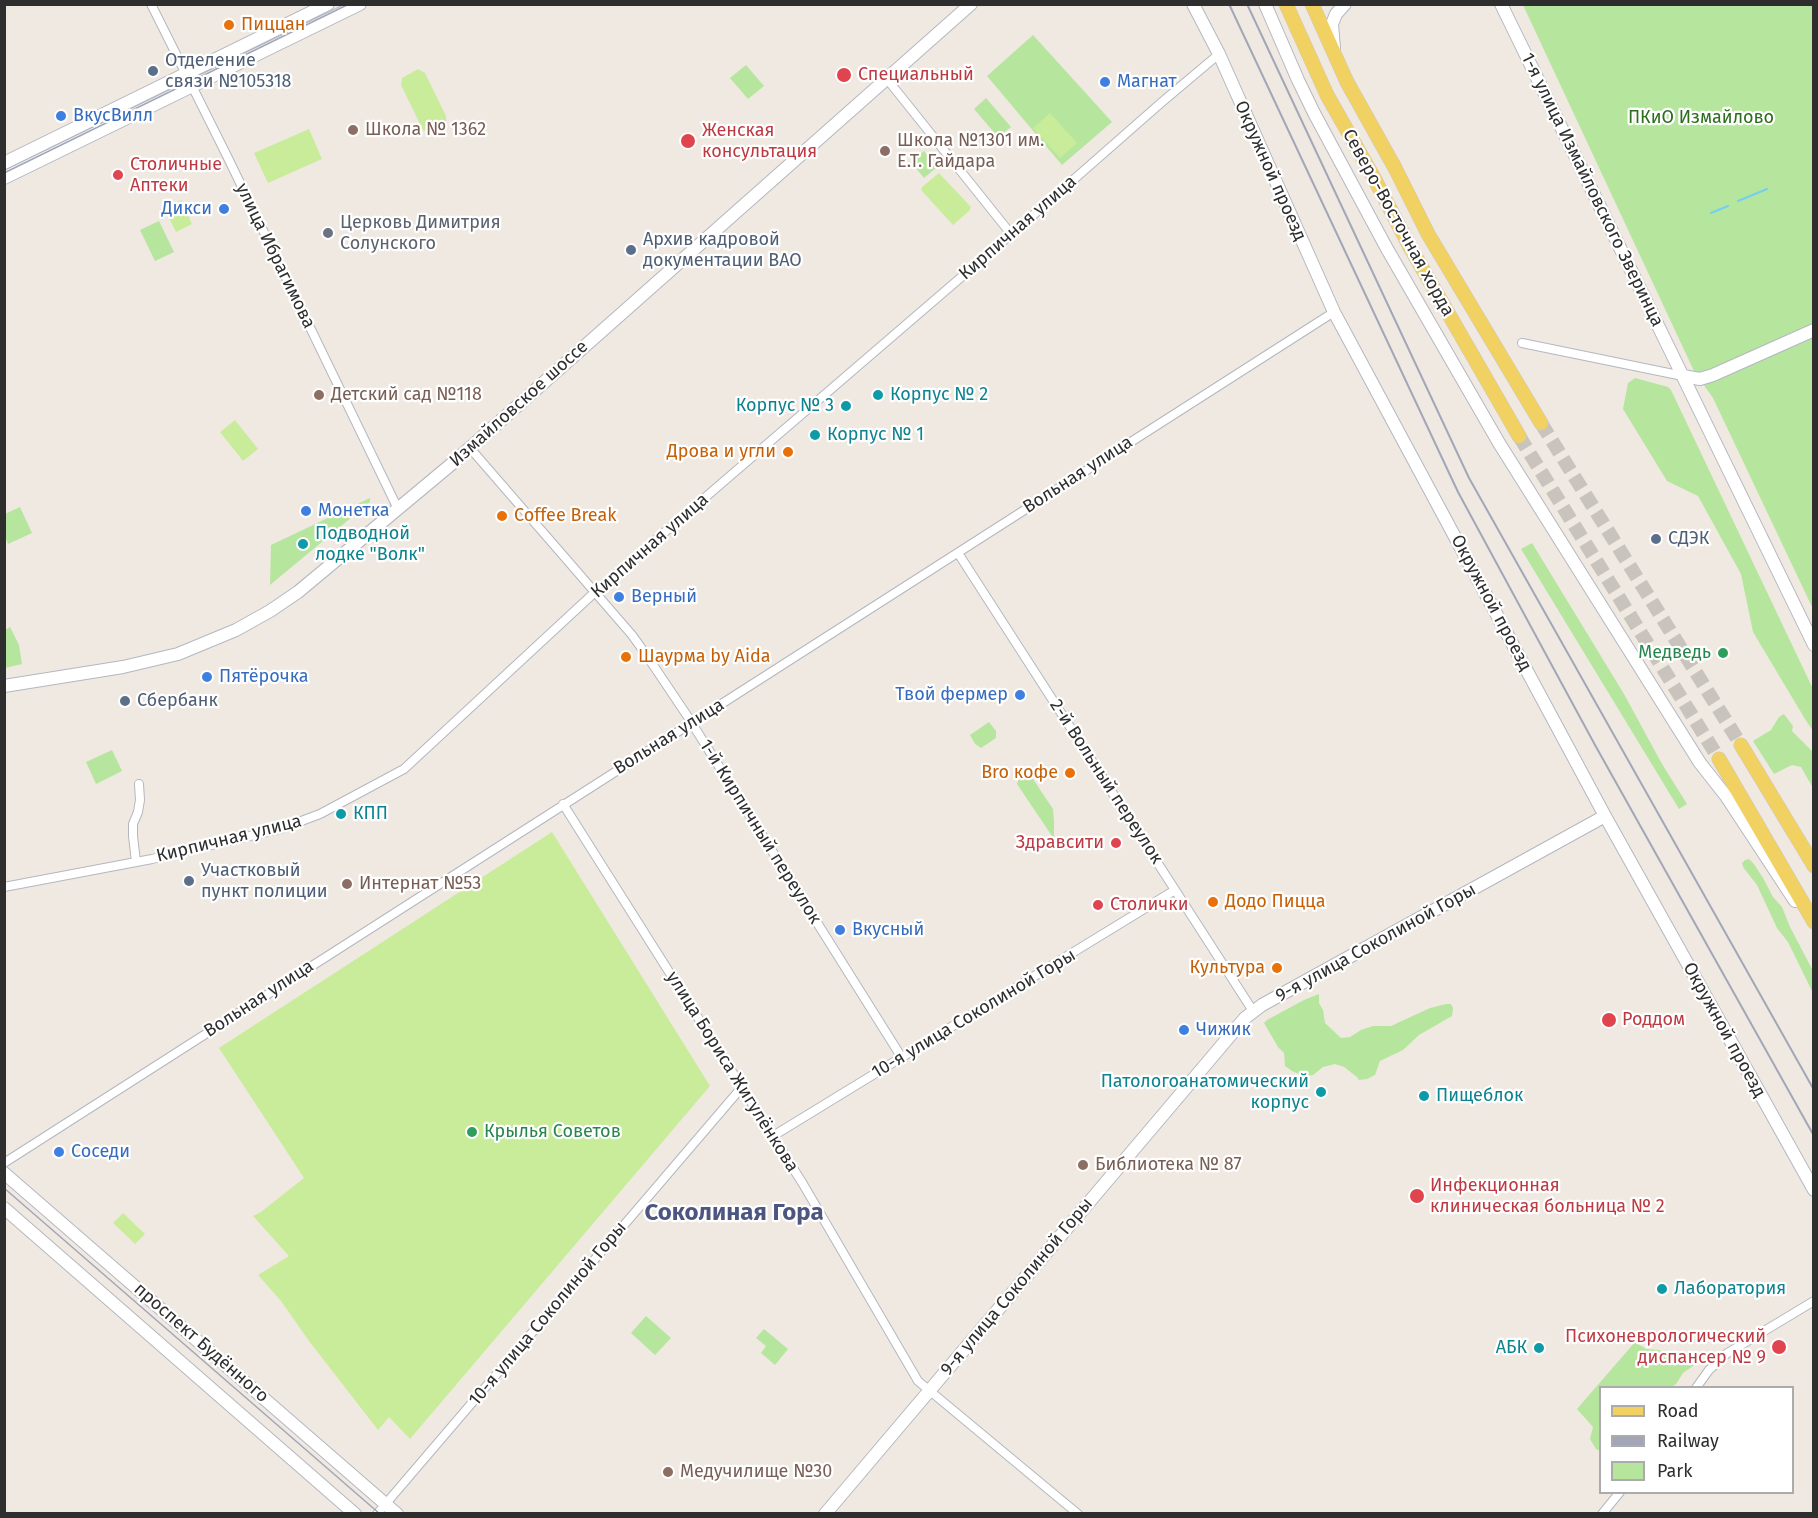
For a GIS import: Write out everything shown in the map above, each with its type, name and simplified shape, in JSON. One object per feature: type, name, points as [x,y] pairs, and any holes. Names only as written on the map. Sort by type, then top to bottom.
[{"type":"main road","points":[[4,163],[328,4]]},
{"type":"main road","points":[[4,178],[360,4]]},
{"type":"main road","name":"Измайловское шоссе","points":[[4,686],[152,661],[178,654],[236,630],[298,592],[470,448],[971,4]]},
{"type":"main road","name":"Окружной проезд","points":[[1193,4],[1219,54],[1334,312],[1605,816],[1814,1190]]},
{"type":"main road","points":[[1265,4],[1314,113],[1386,247],[1499,443],[1701,764],[1726,796],[1814,929]]},
{"type":"main road","name":"Северо-Восточная хорда","points":[[1286,4],[1327,95],[1410,247],[1519,436]]},
{"type":"main road","name":"Северо-Восточная хорда","points":[[1312,4],[1336,58],[1428,234],[1540,423]]},
{"type":"main road","points":[[1336,58],[1332,24],[1336,14],[1345,4]]},
{"type":"main road","name":"1-я улица Измайловского Зверинца","points":[[1501,4],[1814,645]]},
{"type":"main road","points":[[1683,376],[1707,378],[1814,330]]},
{"type":"main road","points":[[1741,745],[1814,866]]},
{"type":"main road","points":[[1719,759],[1814,922]]},
{"type":"main road","name":"9-я улица Соколиной Горы","points":[[825,1514],[1237,1027],[1253,1011],[1605,816]]},
{"type":"main road","name":"проспект Будённого","points":[[4,1173],[397,1514]]},
{"type":"main road","name":"проспект Будённого","points":[[4,1208],[355,1514]]},
{"type":"street","name":"улица Ибрагимова","points":[[151,4],[399,509]]},
{"type":"street","name":"Кирпичная улица","points":[[4,887],[228,842],[303,822],[347,801],[404,769],[594,593],[1219,54]]},
{"type":"street","points":[[886,79],[1011,234]]},
{"type":"street","name":"Вольная улица","points":[[4,1163],[1334,312]]},
{"type":"street","points":[[1522,343],[1683,376]]},
{"type":"street","name":"1-й Кирпичный переулок","points":[[470,448],[647,656],[902,1058]]},
{"type":"street","name":"2-й Вольный переулок","points":[[958,553],[1253,1011]]},
{"type":"street","points":[[136,862],[133,824],[140,800],[139,784]]},
{"type":"street","name":"улица Бориса Жигулёнкова","points":[[563,804],[803,1184],[918,1381],[1078,1514]]},
{"type":"street","name":"10-я улица Соколиной Горы","points":[[773,1136],[1175,890]]},
{"type":"street","name":"10-я улица Соколиной Горы","points":[[377,1514],[742,1087]]},
{"type":"street","points":[[1697,1386],[1709,1370],[1726,1354],[1814,1301]]},
{"type":"street","points":[[1602,1514],[1618,1494]]},
{"type":"green space","name":"ПКиО Измайлово","points":[[1523,5],[1813,5],[1813,609],[1713,398],[1694,371]]},
{"type":"green space","points":[[1033,35],[1112,122],[1062,165],[987,76]]},
{"type":"green space","points":[[746,65],[764,86],[748,99],[730,78]]},
{"type":"green space","points":[[418,69],[425,73],[446,116],[446,124],[435,131],[423,130],[401,85],[402,78]]},
{"type":"green space","points":[[986,98],[1011,127],[998,137],[974,109]]},
{"type":"green space","points":[[1050,113],[1077,143],[1060,158],[1033,128]]},
{"type":"green space","points":[[309,129],[322,159],[268,183],[254,153]]},
{"type":"green space","points":[[924,151],[937,167],[924,178],[911,162]]},
{"type":"green space","points":[[939,173],[971,207],[953,225],[921,190]]},
{"type":"green space","points":[[181,200],[192,224],[176,232],[164,208]]},
{"type":"green space","points":[[159,221],[174,252],[155,261],[140,230]]},
{"type":"green space","points":[[1635,378],[1668,387],[1671,390],[1813,689],[1813,731],[1753,632],[1741,574],[1698,496],[1667,481],[1623,409],[1628,383]]},
{"type":"green space","points":[[235,420],[258,449],[243,461],[220,432]]},
{"type":"green space","points":[[370,498],[370,502],[270,585],[271,545]]},
{"type":"green space","points":[[20,507],[32,533],[8,544],[5,536],[5,514]]},
{"type":"green space","points":[[1532,543],[1624,694],[1662,764],[1687,804],[1679,809],[1521,549]]},
{"type":"green space","points":[[10,627],[19,645],[22,664],[5,668],[5,630]]},
{"type":"green space","points":[[1784,714],[1793,726],[1792,731],[1813,752],[1813,788],[1801,767],[1792,765],[1774,774],[1753,741],[1771,730],[1779,717]]},
{"type":"green space","points":[[989,722],[996,731],[996,738],[981,748],[975,744],[970,735]]},
{"type":"green space","points":[[112,750],[122,771],[96,784],[86,762]]},
{"type":"green space","points":[[1020,776],[1033,779],[1053,809],[1054,839],[1017,784]]},
{"type":"green space","name":"Крылья Советов","points":[[552,832],[710,1086],[410,1439],[389,1417],[378,1430],[281,1301],[258,1275],[289,1256],[253,1216],[304,1178],[219,1048]]},
{"type":"green space","points":[[1749,859],[1782,907],[1813,971],[1813,993],[1788,942],[1777,928],[1757,885],[1743,867],[1742,863]]},
{"type":"green space","points":[[1319,994],[1319,1003],[1323,1010],[1325,1023],[1341,1038],[1350,1037],[1373,1026],[1391,1026],[1430,1008],[1446,1004],[1451,1004],[1453,1008],[1452,1016],[1419,1035],[1403,1050],[1380,1061],[1375,1075],[1367,1079],[1359,1080],[1344,1067],[1335,1064],[1323,1067],[1313,1075],[1304,1076],[1285,1066],[1284,1053],[1264,1023]]},
{"type":"green space","points":[[123,1213],[145,1234],[135,1244],[113,1223]]},
{"type":"green space","points":[[646,1316],[671,1338],[655,1355],[631,1333]]},
{"type":"green space","points":[[764,1329],[788,1349],[775,1365],[761,1353],[766,1346],[756,1338]]},
{"type":"green space","points":[[1635,1342],[1646,1349],[1659,1350],[1670,1356],[1695,1360],[1693,1366],[1683,1373],[1673,1386],[1599,1386],[1599,1450],[1590,1439],[1593,1427],[1577,1409]]},
{"type":"waterway","points":[[1738,201],[1767,189]]},
{"type":"waterway","points":[[1711,213],[1728,206]]},
{"type":"tunnel","points":[[1541,423],[1741,745]]},
{"type":"tunnel","points":[[1519,436],[1719,759]]},
{"type":"tram line","points":[[4,173],[349,4]]},
{"type":"tram line","points":[[4,1188],[380,1514]]},
{"type":"railway","points":[[1229,4],[1458,492],[1595,745],[1814,1136]]},
{"type":"railway","points":[[1247,4],[1469,478],[1814,1090]]},
{"type":"place","name":"Пиццан","points":[[229,25]]},
{"type":"place","name":"Отделение связи №105318","points":[[153,71]]},
{"type":"place","name":"Специальный","points":[[844,75]]},
{"type":"place","name":"Магнат","points":[[1105,82]]},
{"type":"place","name":"ВкусВилл","points":[[61,116]]},
{"type":"place","name":"Школа № 1362","points":[[353,130]]},
{"type":"place","name":"Женская консультация","points":[[688,141]]},
{"type":"place","name":"Школа №1301 им. Е.Т. Гайдара","points":[[885,151]]},
{"type":"place","name":"Столичные Аптеки","points":[[118,175]]},
{"type":"place","name":"Дикси","points":[[224,209]]},
{"type":"place","name":"Церковь Димитрия Солунского","points":[[328,233]]},
{"type":"place","name":"Архив кадровой документации ВАО","points":[[631,250]]},
{"type":"place","name":"Детский сад №118","points":[[319,395]]},
{"type":"place","name":"Корпус № 2","points":[[878,395]]},
{"type":"place","name":"Корпус № 3","points":[[846,406]]},
{"type":"place","name":"Корпус № 1","points":[[815,435]]},
{"type":"place","name":"Дрова и угли","points":[[788,452]]},
{"type":"place","name":"Монетка","points":[[306,511]]},
{"type":"place","name":"Coffee Break","points":[[502,516]]},
{"type":"place","name":"СДЭК","points":[[1656,539]]},
{"type":"place","name":"Подводной лодке \"Волк\"","points":[[303,544]]},
{"type":"place","name":"Верный","points":[[619,597]]},
{"type":"place","name":"Медведь","points":[[1723,653]]},
{"type":"place","name":"Шаурма by Aida","points":[[626,657]]},
{"type":"place","name":"Пятёрочка","points":[[207,677]]},
{"type":"place","name":"Твой фермер","points":[[1020,695]]},
{"type":"place","name":"Сбербанк","points":[[125,701]]},
{"type":"place","name":"Bro кофе","points":[[1070,773]]},
{"type":"place","name":"КПП","points":[[341,814]]},
{"type":"place","name":"Здравсити","points":[[1116,843]]},
{"type":"place","name":"Участковый пункт полиции","points":[[189,881]]},
{"type":"place","name":"Интернат №53","points":[[347,884]]},
{"type":"place","name":"Додо Пицца","points":[[1213,902]]},
{"type":"place","name":"Столички","points":[[1098,905]]},
{"type":"place","name":"Вкусный","points":[[840,930]]},
{"type":"place","name":"Культура","points":[[1277,968]]},
{"type":"place","name":"Роддом","points":[[1609,1020]]},
{"type":"place","name":"Чижик","points":[[1184,1030]]},
{"type":"place","name":"Патологоанатомический корпус","points":[[1321,1092]]},
{"type":"place","name":"Пищеблок","points":[[1424,1096]]},
{"type":"place","name":"Крылья Советов","points":[[472,1132]]},
{"type":"place","name":"Соседи","points":[[59,1152]]},
{"type":"place","name":"Библиотека № 87","points":[[1083,1165]]},
{"type":"place","name":"Инфекционная клиническая больница № 2","points":[[1417,1196]]},
{"type":"place","name":"Лаборатория","points":[[1662,1289]]},
{"type":"place","name":"Психоневрологический диспансер № 9","points":[[1779,1347]]},
{"type":"place","name":"АБК","points":[[1539,1348]]},
{"type":"place","name":"Медучилище №30","points":[[668,1472]]},
{"type":"district","name":"Соколиная Гора","points":[[734,1213]]}]
